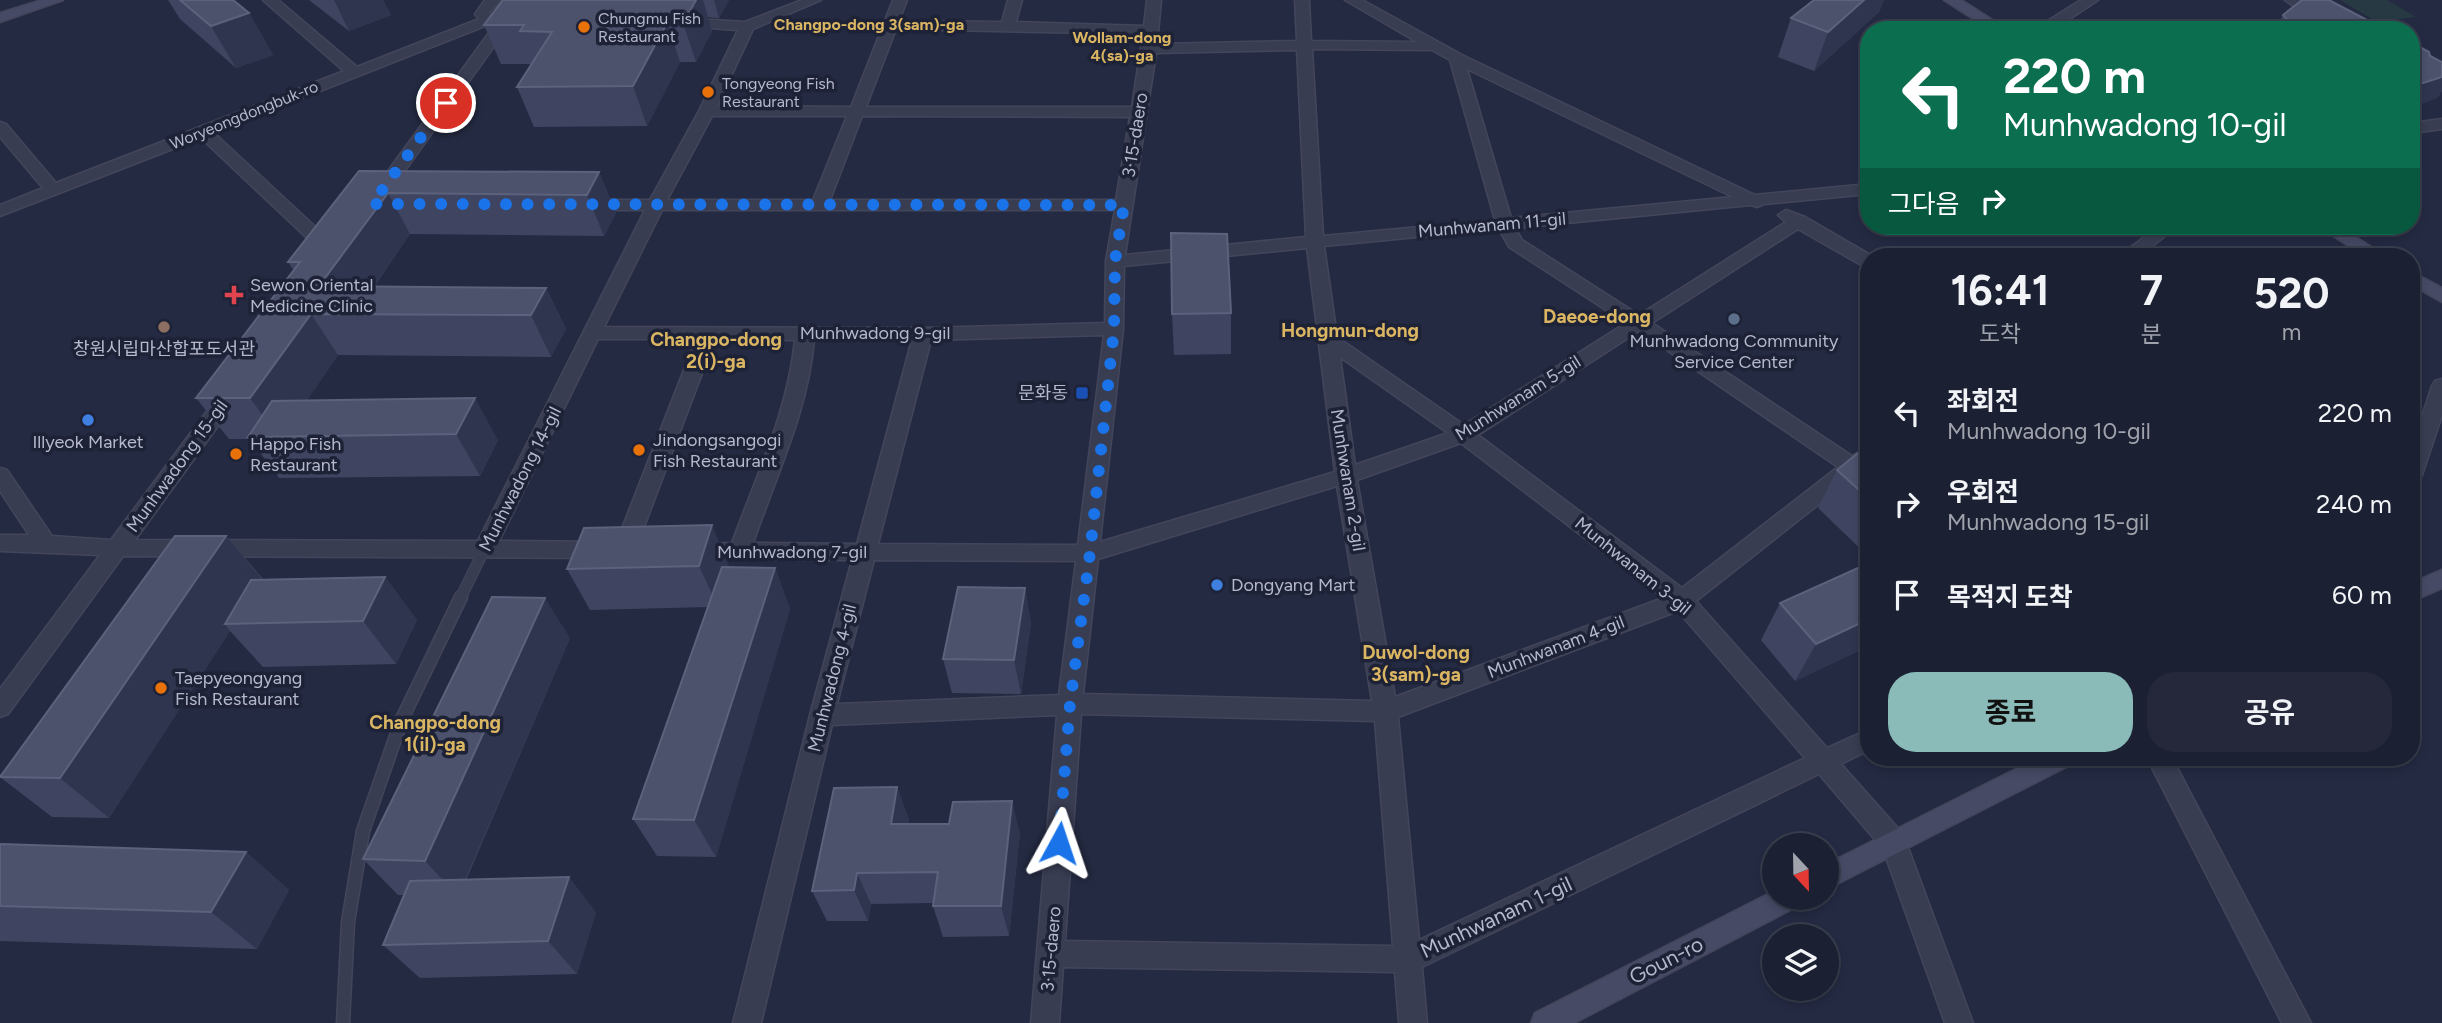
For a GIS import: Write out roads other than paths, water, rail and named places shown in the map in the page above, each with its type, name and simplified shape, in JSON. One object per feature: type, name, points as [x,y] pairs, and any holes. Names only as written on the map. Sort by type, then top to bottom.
[{"type":"main road","points":[[0,18],[55,0]]},
{"type":"main road","points":[[1951,0],[1986,21]]},
{"type":"main road","points":[[2341,235],[2363,248]]},
{"type":"main road","points":[[2420,283],[2442,296]]},
{"type":"main road","points":[[2420,589],[2442,579]]},
{"type":"main road","points":[[1839,871],[2045,766]]},
{"type":"main road","name":"Goun-ro","points":[[1545,1023],[1764,910]]},
{"type":"street","points":[[270,0],[354,72]]},
{"type":"street","points":[[399,204],[372,204],[497,21],[482,14],[482,10],[494,0]]},
{"type":"street","points":[[663,21],[747,26],[814,0]]},
{"type":"street","points":[[820,204],[901,0]]},
{"type":"street","points":[[1007,26],[1016,0]]},
{"type":"street","name":"3·15-daero","points":[[1045,1023],[1070,704],[1090,553],[1114,329],[1115,261],[1154,0]]},
{"type":"street","name":"Munhwanam 2-gil","points":[[1301,0],[1306,45],[1315,242],[1346,476],[1386,711],[1413,1023]]},
{"type":"street","points":[[1352,0],[1457,58],[1799,221],[1860,257]]},
{"type":"street","points":[[2057,21],[2091,0]]},
{"type":"street","points":[[2292,0],[2322,21]]},
{"type":"street","name":"Woryeongdongbuk-ro","points":[[0,211],[354,72],[497,21],[523,20],[545,9]]},
{"type":"street","points":[[889,25],[1007,26],[1150,40],[1434,46]]},
{"type":"street","name":"Munhwadong 14-gil","points":[[484,550],[656,205],[707,111],[747,26]]},
{"type":"street","points":[[1457,58],[1504,223],[1515,243],[1860,465]]},
{"type":"street","points":[[707,111],[1139,112]]},
{"type":"street","points":[[2420,127],[2442,124]]},
{"type":"street","points":[[0,127],[53,190]]},
{"type":"street","points":[[203,131],[329,259],[349,234]]},
{"type":"street","name":"Munhwanam 11-gil","points":[[1115,261],[1504,223],[1757,202],[1860,190]]},
{"type":"street","points":[[562,205],[1124,205]]},
{"type":"street","name":"Munhwanam 5-gil","points":[[1090,553],[1346,476],[1464,435],[1799,221]]},
{"type":"street","points":[[2139,248],[2158,235]]},
{"type":"street","name":"Munhwadong 9-gil","points":[[594,333],[923,334],[1114,329]]},
{"type":"street","points":[[625,550],[708,333]]},
{"type":"street","points":[[740,551],[754,506],[774,466],[804,358],[805,333]]},
{"type":"street","name":"Munhwadong 4-gil","points":[[747,1023],[822,715],[923,334]]},
{"type":"street","name":"Munhwanam 3-gil","points":[[1328,339],[1464,435],[1682,600],[1894,842]]},
{"type":"street","name":"Munhwadong 15-gil","points":[[0,707],[237,384]]},
{"type":"street","points":[[2420,451],[2442,386]]},
{"type":"street","name":"Munhwanam 4-gil","points":[[822,715],[1070,704],[1386,711],[1682,600],[1860,471]]},
{"type":"street","points":[[0,475],[46,544]]},
{"type":"street","points":[[0,543],[116,548],[651,551]]},
{"type":"street","name":"Munhwadong 7-gil","points":[[676,551],[1090,553]]},
{"type":"street","name":"Munhwanam 1-gil","points":[[1050,954],[1409,959],[1860,743]]},
{"type":"street","points":[[2163,766],[2297,1023]]},
{"type":"street","points":[[1894,842],[1959,1023]]},
{"type":"lane","name":"Munhwadong 14-gil","points":[[343,1023],[348,922],[363,831],[402,719],[484,550]]},
{"type":"place","name":"Chungmu Fish Restaurant","points":[[584,27]]},
{"type":"place","name":"Tongyeong Fish Restaurant","points":[[708,92]]},
{"type":"place","name":"Sewon Oriental Medicine Clinic","points":[[234,295]]},
{"type":"place","name":"Munhwadong Community Service Center","points":[[1734,319]]},
{"type":"place","name":"창원시립마산합포도서관","points":[[164,327]]},
{"type":"place","name":"문화동","points":[[1082,393]]},
{"type":"place","name":"Illyeok Market","points":[[88,420]]},
{"type":"place","name":"Jindongsangogi Fish Restaurant","points":[[639,450]]},
{"type":"place","name":"Happo Fish Restaurant","points":[[236,454]]},
{"type":"place","name":"Dongyang Mart","points":[[1217,585]]},
{"type":"place","name":"Taepyeongyang Fish Restaurant","points":[[161,688]]},
{"type":"district","name":"Changpo-dong 3(sam)-ga","points":[[869,24]]},
{"type":"district","name":"Wollam-dong 4(sa)-ga","points":[[1122,46]]},
{"type":"district","name":"Daeoe-dong","points":[[1597,316]]},
{"type":"district","name":"Hongmun-dong","points":[[1350,330]]},
{"type":"district","name":"Changpo-dong 2(i)-ga","points":[[716,350]]},
{"type":"district","name":"Duwol-dong 3(sam)-ga","points":[[1416,663]]},
{"type":"district","name":"Changpo-dong 1(il)-ga","points":[[435,733]]}]
